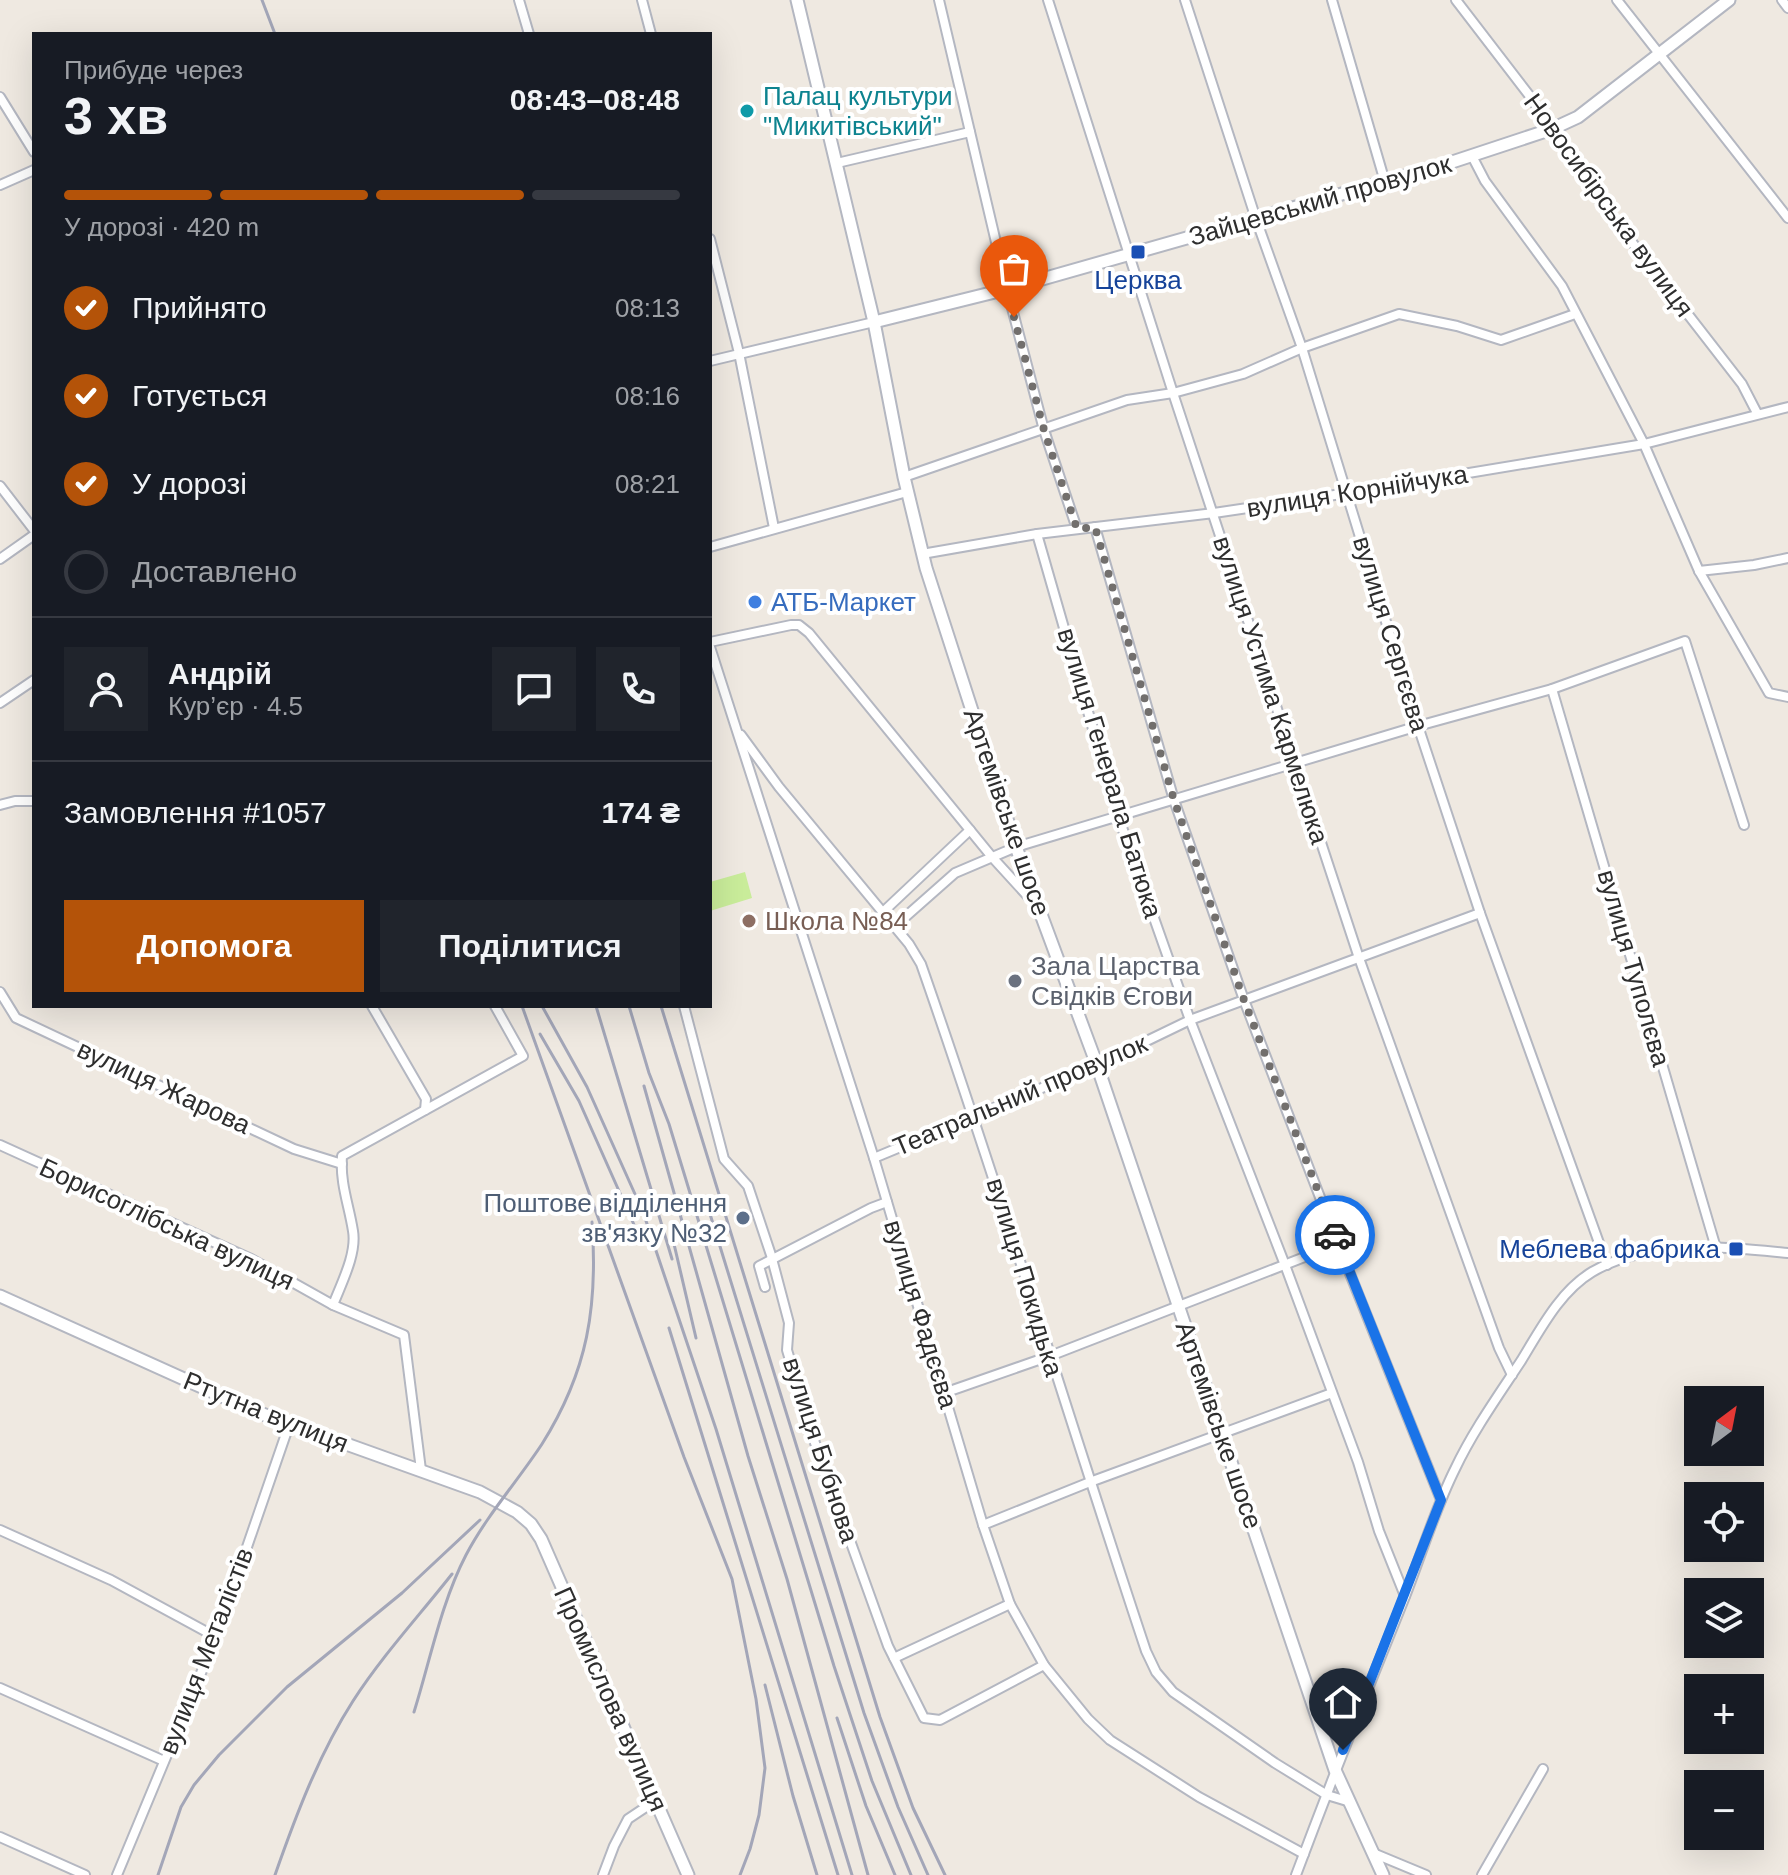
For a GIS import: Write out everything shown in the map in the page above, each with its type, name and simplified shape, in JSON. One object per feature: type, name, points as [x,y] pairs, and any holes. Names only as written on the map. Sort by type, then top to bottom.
[{"type":"main road","name":"Артемівське шосе","points":[[797,0],[874,322],[922,554],[1016,847],[1097,1065],[1335,1770],[1383,1875]]},
{"type":"main road","name":"Зайцевський провулок","points":[[874,322],[1007,289],[1256,219],[1472,156],[1552,129],[1578,117],[1729,0]]},
{"type":"main road","name":"Ртутна вулиця","points":[[0,1296],[289,1425],[500,1501],[531,1524]]},
{"type":"main road","name":"Промислова вулиця","points":[[531,1524],[541,1539],[688,1875]]},
{"type":"street","points":[[519,0],[528,32]]},
{"type":"street","points":[[642,0],[650,32]]},
{"type":"street","points":[[939,0],[1007,289],[1044,430],[1077,529]]},
{"type":"street","name":"вулиця Устима Кармелюка","points":[[1048,0],[1173,393],[1359,958],[1499,1348],[1512,1375]]},
{"type":"street","name":"вулиця Сергєєва","points":[[1185,0],[1256,219],[1302,348],[1418,726],[1480,913],[1607,1265]]},
{"type":"street","points":[[1332,0],[1385,182]]},
{"type":"street","name":"Новосибірська вулиця","points":[[1456,0],[1552,129],[1600,201],[1742,384],[1757,413]]},
{"type":"street","points":[[1617,0],[1788,218]]},
{"type":"street","points":[[1782,0],[1788,8]]},
{"type":"street","points":[[0,97],[32,149]]},
{"type":"street","points":[[837,163],[970,132]]},
{"type":"street","points":[[1472,156],[1485,181],[1535,252],[1554,273],[1644,444],[1699,571],[1769,693],[1788,697]]},
{"type":"street","points":[[0,185],[32,171]]},
{"type":"street","points":[[712,247],[739,353],[774,528]]},
{"type":"street","points":[[904,477],[1127,400],[1173,393],[1243,374],[1302,348],[1399,314],[1457,326],[1501,340],[1575,314]]},
{"type":"street","points":[[712,360],[874,322]]},
{"type":"street","name":"вулиця Корнійчука","points":[[922,554],[1037,534],[1348,493],[1644,444],[1788,407]]},
{"type":"street","points":[[0,486],[32,530]]},
{"type":"street","points":[[712,546],[907,492]]},
{"type":"street","points":[[1095,527],[1174,800],[1244,1000],[1441,1500]]},
{"type":"street","name":"вулиця Генерала Батюка","points":[[1037,534],[1118,816],[1190,1020],[1285,1265],[1405,1596]]},
{"type":"street","points":[[0,559],[32,535]]},
{"type":"street","points":[[1699,571],[1788,558]]},
{"type":"street","points":[[712,644],[791,625],[799,625],[809,633],[992,857],[1039,908]]},
{"type":"street","points":[[895,926],[955,873],[1016,847],[1294,762],[1552,689],[1685,641],[1744,825]]},
{"type":"street","name":"вулиця Фадєєва","points":[[712,650],[874,1158],[983,1525],[1010,1604],[1044,1665],[1088,1719],[1110,1740],[1199,1797],[1304,1854]]},
{"type":"street","points":[[0,703],[32,681]]},
{"type":"street","name":"вулиця Туполєва","points":[[1552,689],[1716,1248]]},
{"type":"street","name":"вулиця Покидька","points":[[737,729],[779,787],[895,926],[921,964],[974,1115],[1146,1651],[1156,1672],[1173,1692],[1275,1763],[1327,1795],[1347,1801]]},
{"type":"street","points":[[0,805],[32,801]]},
{"type":"street","points":[[883,912],[970,830]]},
{"type":"street","name":"Театральний провулок","points":[[874,1158],[1097,1065],[1190,1020],[1480,913]]},
{"type":"street","name":"вулиця Жарова","points":[[0,992],[16,1018],[294,1149],[342,1160]]},
{"type":"street","points":[[373,1008],[426,1099],[425,1110]]},
{"type":"street","points":[[333,1305],[347,1267],[354,1234],[342,1182],[342,1160],[523,1056],[496,1008]]},
{"type":"street","name":"вулиця Бубнова","points":[[685,1008],[724,1159],[748,1186],[772,1261],[789,1323],[787,1350],[815,1443],[894,1658],[924,1718],[940,1720],[1044,1665]]},
{"type":"street","name":"Борисоглібська вулиця","points":[[0,1145],[251,1259],[333,1305],[404,1335],[421,1470]]},
{"type":"street","points":[[765,1287],[759,1266],[887,1202]]},
{"type":"street","points":[[944,1393],[1180,1307],[1338,1244]]},
{"type":"street","points":[[1296,1875],[1441,1500],[1467,1447],[1561,1301],[1580,1281],[1607,1265],[1655,1251],[1716,1248],[1788,1253]]},
{"type":"street","points":[[983,1525],[1332,1393]]},
{"type":"street","name":"вулиця Металістів","points":[[117,1875],[216,1637],[289,1425]]},
{"type":"street","points":[[0,1530],[111,1580],[216,1637]]},
{"type":"street","points":[[894,1658],[1010,1604]]},
{"type":"street","points":[[0,1688],[164,1761]]},
{"type":"street","points":[[1314,1707],[1336,1717],[1358,1709]]},
{"type":"street","points":[[1482,1875],[1543,1769]]},
{"type":"street","points":[[603,1875],[628,1819],[655,1801]]},
{"type":"street","points":[[0,1837],[85,1875]]},
{"type":"street","points":[[1372,1853],[1426,1875]]},
{"type":"green space","points":[[745,872],[752,898],[712,910],[712,881]]},
{"type":"railway","points":[[262,0],[274,32]]},
{"type":"railway","points":[[523,1008],[684,1457],[732,1579],[756,1699],[765,1768],[759,1815],[740,1875]]},
{"type":"railway","points":[[543,1008],[587,1087],[643,1212],[716,1429],[852,1875]]},
{"type":"railway","points":[[597,1008],[672,1259]]},
{"type":"railway","points":[[630,1008],[649,1073],[669,1124],[834,1666],[872,1781],[911,1875]]},
{"type":"railway","points":[[662,1008],[880,1717],[913,1808],[945,1875]]},
{"type":"railway","points":[[540,1034],[579,1101],[635,1227]]},
{"type":"railway","points":[[644,1086],[748,1456],[787,1579],[868,1875]]},
{"type":"railway","points":[[710,1214],[864,1713],[898,1807],[928,1875]]},
{"type":"railway","points":[[414,1712],[457,1573],[483,1526],[558,1417],[580,1364],[591,1310],[592,1222]]},
{"type":"railway","points":[[674,1244],[696,1338]]},
{"type":"railway","points":[[669,1328],[838,1875]]},
{"type":"railway","points":[[158,1875],[181,1807],[194,1785],[219,1755],[287,1687],[402,1593],[480,1520]]},
{"type":"railway","points":[[275,1875],[309,1785],[341,1721],[376,1668],[452,1574]]},
{"type":"railway","points":[[765,1685],[817,1875]]},
{"type":"railway","points":[[837,1718],[866,1806],[895,1875]]},
{"type":"way so far","points":[[1014,317],[1044,430],[1077,529],[1095,527],[1174,800],[1244,1000],[1335,1235]]},
{"type":"place","name":"Палац культури \"Микитівський\"","points":[[747,111]]},
{"type":"place","name":"Церква","points":[[1138,252]]},
{"type":"place","name":"АТБ-Маркет","points":[[755,602]]},
{"type":"place","name":"Школа №84","points":[[749,921]]},
{"type":"place","name":"Зала Царства Свідків Єгови","points":[[1015,981]]},
{"type":"place","name":"Поштове відділення зв'язку №32","points":[[743,1218]]},
{"type":"place","name":"Меблева фабрика","points":[[1736,1249]]},
{"type":"route","points":[[1335,1235],[1441,1500],[1343,1750]]}]
